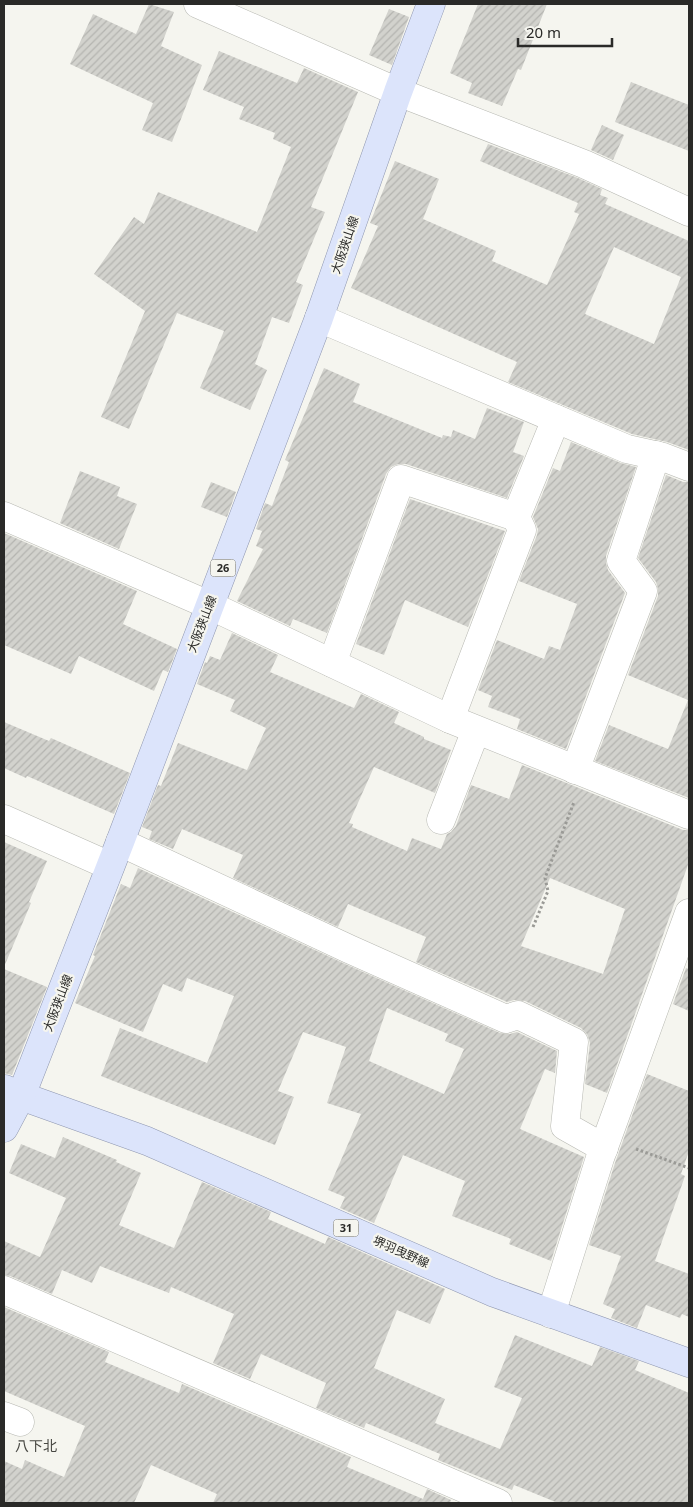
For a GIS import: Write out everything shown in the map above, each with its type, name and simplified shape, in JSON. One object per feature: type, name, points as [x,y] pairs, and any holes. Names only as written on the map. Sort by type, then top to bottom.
[{"type":"main road","name":"大阪狭山線","points":[[4,1128],[12,1092],[120,842],[319,318],[398,92],[431,4]]},
{"type":"main road","name":"堺羽曳野線","points":[[12,1092],[147,1141],[492,1292],[689,1363]]},
{"type":"street","points":[[198,4],[398,92],[584,164],[689,212]]},
{"type":"street","points":[[319,318],[627,449],[656,455],[689,467]]},
{"type":"street","points":[[516,517],[556,419]]},
{"type":"street","points":[[580,771],[643,591],[621,562],[656,455]]},
{"type":"street","points":[[332,663],[401,479],[516,517],[522,530],[450,719]]},
{"type":"street","points":[[4,516],[209,605],[450,719],[689,815]]},
{"type":"street","points":[[441,820],[476,730]]},
{"type":"street","points":[[4,819],[110,866]]},
{"type":"street","points":[[120,842],[349,949],[480,1007],[506,1018],[518,1016],[574,1042],[565,1126],[605,1143]]},
{"type":"street","points":[[551,1314],[605,1143],[689,913]]},
{"type":"street","points":[[4,1290],[498,1503]]},
{"type":"path","points":[[532,927],[548,891],[545,878],[580,771]]},
{"type":"path","points":[[605,1143],[689,1168]]},
{"type":"building","points":[[149,4],[174,12],[161,46],[202,65],[172,142],[142,130],[153,103],[70,64],[93,14],[136,34]]},
{"type":"building","points":[[478,4],[547,4],[521,70],[518,69],[502,106],[468,93],[472,83],[450,73]]},
{"type":"building","points":[[389,9],[409,17],[392,65],[369,55]]},
{"type":"building","points":[[219,51],[297,83],[304,68],[358,92],[311,207],[325,212],[296,282],[303,285],[289,323],[272,317],[255,364],[267,370],[250,410],[200,388],[224,331],[177,313],[129,429],[101,417],[145,311],[94,274],[134,217],[144,224],[158,192],[257,232],[291,147],[273,139],[275,133],[239,119],[244,107],[203,90]]},
{"type":"building","points":[[631,82],[689,105],[689,151],[615,122]]},
{"type":"building","points":[[602,125],[624,135],[613,160],[591,150]]},
{"type":"building","points":[[488,144],[578,178],[602,189],[600,195],[608,198],[605,204],[689,241],[689,450],[667,442],[632,434],[508,382],[517,362],[351,288],[378,226],[370,223],[395,161],[439,179],[423,219],[496,251],[492,261],[547,285],[579,214],[574,212],[578,203],[480,161]],"holes":[[[614,247],[681,277],[654,344],[585,314]]]},
{"type":"building","points":[[324,368],[360,384],[353,402],[442,438],[443,435],[451,437],[453,430],[475,439],[487,408],[524,422],[513,452],[524,456],[507,498],[406,464],[398,464],[391,467],[386,474],[327,633],[293,619],[290,626],[237,601],[263,549],[256,546],[262,531],[256,529],[265,503],[272,506],[289,462],[285,460]]},
{"type":"building","points":[[571,442],[621,463],[636,467],[606,556],[608,570],[625,593],[566,749],[517,729],[520,719],[488,707],[492,696],[478,690],[497,640],[544,659],[549,646],[560,650],[577,604],[519,581],[537,535],[538,529],[533,517],[553,468],[560,471]]},
{"type":"building","points":[[80,471],[120,487],[117,496],[137,504],[119,549],[60,523]]},
{"type":"building","points":[[666,475],[683,482],[689,482],[689,798],[595,761],[609,725],[668,749],[688,700],[628,675],[658,596],[656,582],[638,558]]},
{"type":"building","points":[[211,482],[236,492],[227,517],[201,507]]},
{"type":"building","points":[[410,499],[505,531],[468,627],[405,600],[384,655],[356,644]]},
{"type":"building","points":[[4,533],[137,591],[123,624],[177,649],[168,672],[163,670],[154,691],[79,656],[71,674],[4,645]]},
{"type":"building","points":[[232,633],[278,655],[270,672],[354,708],[361,694],[399,712],[394,723],[424,737],[424,739],[451,750],[435,793],[374,767],[349,823],[353,824],[352,827],[407,851],[412,838],[441,849],[447,834],[456,826],[471,785],[509,799],[522,765],[683,830],[689,830],[689,862],[607,1093],[585,1084],[590,1043],[587,1034],[581,1028],[525,1001],[514,1000],[507,1002],[416,962],[426,937],[348,904],[338,927],[233,878],[243,855],[182,829],[173,849],[149,839],[152,831],[142,827],[158,785],[161,786],[178,743],[247,770],[266,728],[230,711],[235,700],[197,684],[205,662],[207,663],[210,656],[220,660]],"holes":[[[550,878],[625,909],[603,974],[521,946]]]},
{"type":"building","points":[[4,722],[49,741],[51,738],[130,773],[114,814],[4,768]]},
{"type":"building","points":[[4,842],[47,861],[4,967]]},
{"type":"building","points":[[138,868],[500,1033],[510,1034],[517,1032],[557,1051],[555,1073],[545,1069],[520,1129],[584,1157],[551,1261],[509,1244],[511,1239],[452,1216],[465,1181],[403,1155],[374,1223],[340,1208],[345,1197],[328,1190],[361,1114],[327,1103],[346,1047],[303,1032],[278,1091],[294,1097],[275,1145],[101,1076],[120,1028],[207,1063],[234,996],[187,978],[182,992],[163,984],[143,1032],[75,1003],[95,956],[93,955],[121,884],[130,888]],"holes":[[[387,1008],[448,1034],[445,1041],[464,1049],[444,1094],[369,1061]]]},
{"type":"building","points":[[686,968],[689,969],[689,1011],[673,1004]]},
{"type":"building","points":[[4,969],[47,987],[12,1075],[4,1073]]},
{"type":"building","points":[[647,1074],[689,1091],[689,1151],[681,1174],[685,1176],[655,1261],[689,1274],[689,1317],[682,1314],[680,1318],[646,1305],[637,1328],[611,1318],[615,1309],[603,1304],[621,1256],[589,1245],[615,1163]]},
{"type":"building","points":[[63,1137],[117,1160],[116,1162],[141,1173],[119,1225],[174,1248],[202,1182],[271,1212],[268,1219],[325,1244],[328,1237],[445,1289],[430,1324],[397,1310],[374,1368],[445,1399],[435,1423],[500,1449],[522,1398],[494,1387],[515,1335],[592,1366],[600,1347],[639,1361],[635,1370],[689,1393],[689,1503],[558,1503],[514,1485],[512,1490],[438,1460],[440,1454],[366,1423],[364,1428],[316,1408],[326,1383],[261,1354],[250,1379],[213,1363],[234,1314],[171,1287],[169,1293],[100,1266],[92,1283],[62,1270],[52,1294],[4,1275],[4,1241],[40,1257],[66,1198],[9,1173],[21,1144],[55,1158]]},
{"type":"building","points":[[4,1307],[109,1352],[105,1362],[179,1393],[182,1384],[351,1457],[347,1467],[423,1499],[427,1489],[451,1500],[450,1503],[213,1503],[217,1494],[151,1465],[134,1503],[4,1503],[4,1461],[22,1469],[25,1460],[64,1477],[85,1426],[4,1391]]},
{"type":"district","name":"八下北","points":[[36,1446]]}]
